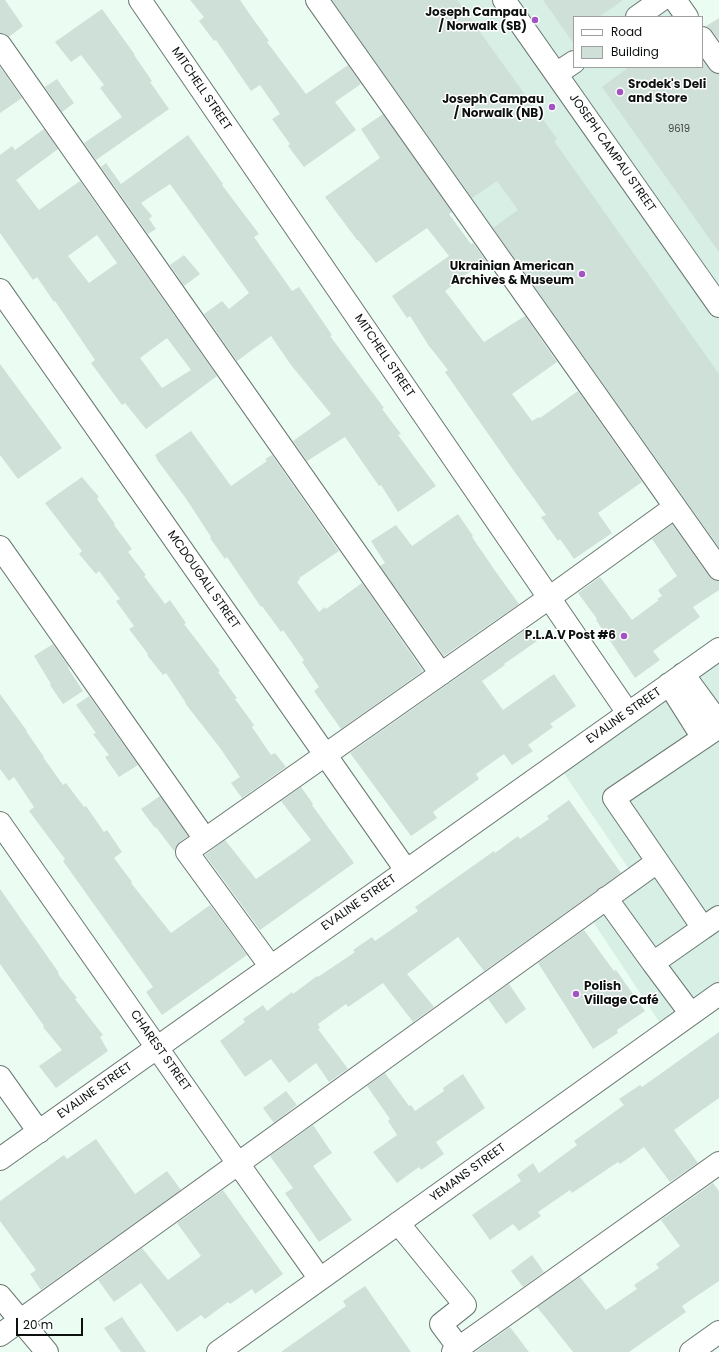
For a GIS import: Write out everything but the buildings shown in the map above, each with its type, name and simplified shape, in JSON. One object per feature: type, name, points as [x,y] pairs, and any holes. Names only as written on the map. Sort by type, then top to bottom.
[{"type":"street","name":"MITCHELL STREET","points":[[140,0],[628,713]]},
{"type":"street","points":[[317,0],[719,569]]},
{"type":"street","name":"JOSEPH CAMPAU STREET","points":[[504,0],[719,305]]},
{"type":"street","points":[[638,16],[661,0]]},
{"type":"street","points":[[675,0],[686,16]]},
{"type":"street","points":[[703,39],[719,62]]},
{"type":"street","points":[[0,45],[441,674]]},
{"type":"street","points":[[556,74],[573,63]]},
{"type":"street","name":"MCDOUGALL STREET","points":[[0,290],[406,870]]},
{"type":"street","points":[[271,966],[187,852],[549,598],[675,506]]},
{"type":"street","points":[[0,547],[205,839]]},
{"type":"street","name":"EVALINE STREET","points":[[0,1159],[719,649]]},
{"type":"street","points":[[676,679],[719,723]]},
{"type":"street","points":[[653,963],[711,923],[658,862],[614,798],[711,732],[676,679]]},
{"type":"street","name":"CHAREST STREET","points":[[0,823],[320,1279]]},
{"type":"street","points":[[0,1334],[658,862]]},
{"type":"street","points":[[606,898],[691,1014]]},
{"type":"street","name":"YEMANS STREET","points":[[218,1352],[719,994]]},
{"type":"street","points":[[0,1077],[38,1132]]},
{"type":"street","points":[[398,1223],[465,1304],[441,1324],[456,1350],[719,1163]]},
{"type":"street","points":[[0,1296],[47,1352]]},
{"type":"street","points":[[691,1352],[719,1332]]},
{"type":"shaded area","points":[[308,0],[664,0],[675,16],[573,16],[573,68],[703,68],[703,54],[719,77],[719,564]]},
{"type":"shaded area","points":[[719,649],[719,986],[662,1026],[584,908],[631,872],[557,763]]},
{"type":"place","name":"Joseph Campau / Norwalk (SB)","points":[[535,20]]},
{"type":"place","name":"Srodek's Deli and Store","points":[[620,92]]},
{"type":"place","name":"Joseph Campau / Norwalk (NB)","points":[[552,107]]},
{"type":"place","name":"Ukrainian American Archives & Museum","points":[[582,274]]},
{"type":"place","name":"P.L.A.V Post #6","points":[[624,636]]},
{"type":"place","name":"Polish Village Café","points":[[576,994]]}]
